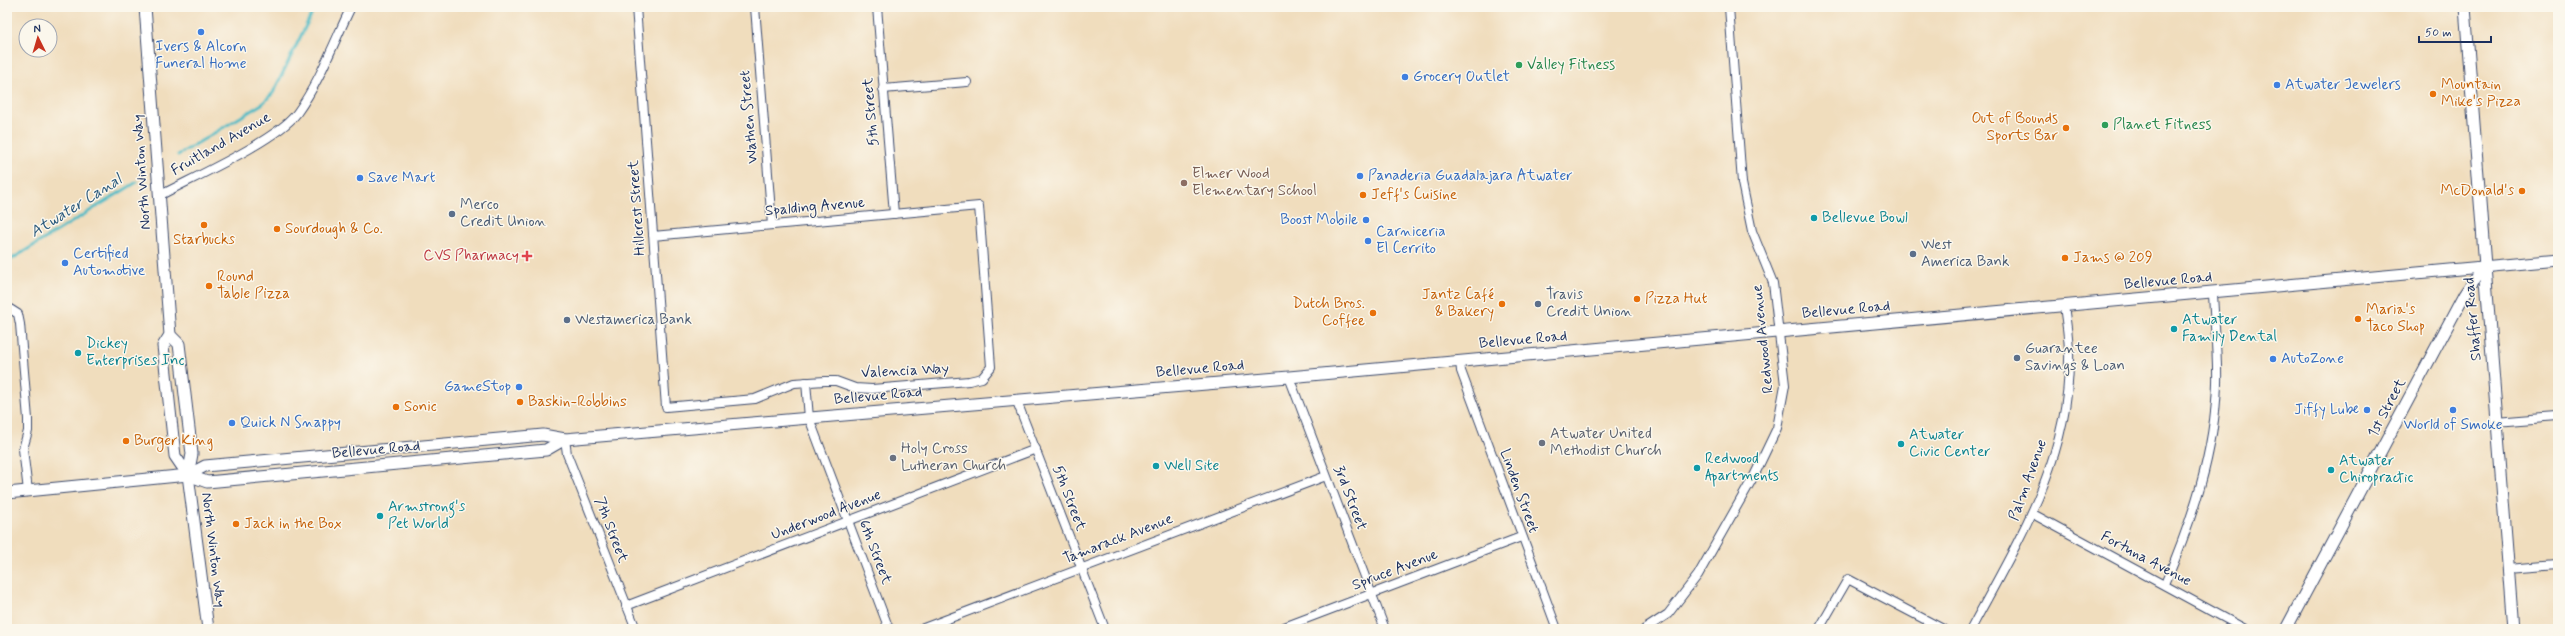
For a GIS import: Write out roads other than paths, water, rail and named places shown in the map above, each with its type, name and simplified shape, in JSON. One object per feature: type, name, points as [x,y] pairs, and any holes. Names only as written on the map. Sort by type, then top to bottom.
[{"type":"main road","name":"North Winton Way","points":[[145,7],[170,335],[163,346],[175,456],[188,475]]},
{"type":"main road","name":"Shaffer Road","points":[[2465,7],[2483,267],[2513,629]]},
{"type":"main road","name":"Bellevue Road","points":[[7,492],[188,475],[205,466],[364,450],[543,435],[565,439],[809,418],[1460,361],[2558,260]]},
{"type":"main road","name":"1st Street","points":[[2286,629],[2464,295],[2483,267]]},
{"type":"main road","name":"North Winton Way","points":[[170,335],[179,344],[192,454],[188,475],[208,629]]},
{"type":"main road","name":"Bellevue Road","points":[[188,475],[207,482],[546,450],[565,439]]},
{"type":"main road","points":[[343,468],[352,457],[364,450]]},
{"type":"street","name":"Fruitland Avenue","points":[[159,196],[270,136],[296,114],[316,80],[351,7]]},
{"type":"street","name":"Hillcrest Street","points":[[636,7],[666,406]]},
{"type":"street","name":"Wathen Street","points":[[755,7],[772,225]]},
{"type":"street","name":"5th Street","points":[[877,7],[894,214]]},
{"type":"street","name":"Redwood Avenue","points":[[1645,629],[1668,614],[1698,575],[1754,476],[1777,428],[1785,385],[1773,283],[1752,231],[1743,190],[1729,7]]},
{"type":"street","points":[[883,90],[967,82]]},
{"type":"street","name":"Spalding Avenue","points":[[653,236],[979,206],[991,367],[982,378]]},
{"type":"street","points":[[2165,584],[2190,524],[2207,461],[2217,383],[2213,292]]},
{"type":"street","name":"Palm Avenue","points":[[1971,629],[2033,514],[2055,455],[2066,395],[2069,360],[2064,305]]},
{"type":"street","points":[[7,308],[18,314],[20,324],[28,419],[28,431],[23,449],[28,491]]},
{"type":"street","name":"Linden Street","points":[[1460,361],[1460,371],[1521,537],[1557,629]]},
{"type":"street","name":"3rd Street","points":[[1289,376],[1385,629]]},
{"type":"street","name":"Valencia Way","points":[[666,406],[755,399],[794,383],[836,381],[855,388],[872,389],[982,378]]},
{"type":"street","name":"6th Street","points":[[806,382],[809,418],[889,629]]},
{"type":"street","name":"5th Street","points":[[1016,399],[1105,629]]},
{"type":"street","points":[[2496,422],[2558,417]]},
{"type":"street","name":"7th Street","points":[[565,439],[567,454],[636,629]]},
{"type":"street","name":"Underwood Avenue","points":[[626,606],[1036,450]]},
{"type":"street","name":"Tamarack Avenue","points":[[921,629],[1326,476]]},
{"type":"street","name":"Fortuna Avenue","points":[[2033,514],[2165,584],[2245,629]]},
{"type":"street","name":"Spruce Avenue","points":[[1279,629],[1521,537]]},
{"type":"street","points":[[2508,569],[2558,564]]},
{"type":"street","points":[[1819,629],[1848,579],[1943,629]]},
{"type":"waterway","name":"Atwater Canal","points":[[178,155],[262,104],[273,93],[315,7]]},
{"type":"waterway","name":"Atwater Canal","points":[[7,262],[137,182]]},
{"type":"place","name":"Ivers & Alcorn Funeral Home","points":[[201,32]]},
{"type":"place","name":"Valley Fitness","points":[[1519,65]]},
{"type":"place","name":"Grocery Outlet","points":[[1405,77]]},
{"type":"place","name":"Atwater Jewelers","points":[[2277,85]]},
{"type":"place","name":"Mountain Mike's Pizza","points":[[2433,94]]},
{"type":"place","name":"Planet Fitness","points":[[2105,125]]},
{"type":"place","name":"Out of Bounds Sports Bar","points":[[2066,128]]},
{"type":"place","name":"Panaderia Guadalajara Atwater","points":[[1360,176]]},
{"type":"place","name":"Save Mart","points":[[360,178]]},
{"type":"place","name":"Elmer Wood Elementary School","points":[[1184,183]]},
{"type":"place","name":"McDonald's","points":[[2522,191]]},
{"type":"place","name":"Jeff's Cuisine","points":[[1363,195]]},
{"type":"place","name":"Merco Credit Union","points":[[452,214]]},
{"type":"place","name":"Bellevue Bowl","points":[[1814,218]]},
{"type":"place","name":"Boost Mobile","points":[[1366,220]]},
{"type":"place","name":"Starbucks","points":[[204,225]]},
{"type":"place","name":"Sourdough & Co.","points":[[277,229]]},
{"type":"place","name":"Carniceria El Cerrito","points":[[1368,241]]},
{"type":"place","name":"West America Bank","points":[[1913,254]]},
{"type":"place","name":"CVS Pharmacy","points":[[527,256]]},
{"type":"place","name":"Jams @ 209","points":[[2065,258]]},
{"type":"place","name":"Certified Automotive","points":[[65,263]]},
{"type":"place","name":"Round Table Pizza","points":[[209,286]]},
{"type":"place","name":"Pizza Hut","points":[[1637,299]]},
{"type":"place","name":"Jantz Café & Bakery","points":[[1502,304]]},
{"type":"place","name":"Travis Credit Union","points":[[1538,304]]},
{"type":"place","name":"Dutch Bros. Coffee","points":[[1373,313]]},
{"type":"place","name":"Maria's Taco Shop","points":[[2358,319]]},
{"type":"place","name":"Westamerica Bank","points":[[567,320]]},
{"type":"place","name":"Atwater Family Dental","points":[[2174,329]]},
{"type":"place","name":"Dickey Enterprises Inc","points":[[78,353]]},
{"type":"place","name":"Guarantee Savings & Loan","points":[[2017,358]]},
{"type":"place","name":"AutoZone","points":[[2273,359]]},
{"type":"place","name":"GameStop","points":[[519,387]]},
{"type":"place","name":"Baskin-Robbins","points":[[520,402]]},
{"type":"place","name":"Sonic","points":[[396,407]]},
{"type":"place","name":"Jiffy Lube","points":[[2367,410]]},
{"type":"place","name":"World of Smoke","points":[[2453,410]]},
{"type":"place","name":"Quick N Snappy","points":[[232,423]]},
{"type":"place","name":"Burger King","points":[[126,441]]},
{"type":"place","name":"Atwater United Methodist Church","points":[[1542,443]]},
{"type":"place","name":"Atwater Civic Center","points":[[1901,444]]},
{"type":"place","name":"Holy Cross Lutheran Church","points":[[893,458]]},
{"type":"place","name":"Well Site","points":[[1156,466]]},
{"type":"place","name":"Redwood Apartments","points":[[1697,468]]},
{"type":"place","name":"Atwater Chiropractic","points":[[2331,470]]},
{"type":"place","name":"Armstrong's Pet World","points":[[380,516]]},
{"type":"place","name":"Jack in the Box","points":[[236,524]]}]
